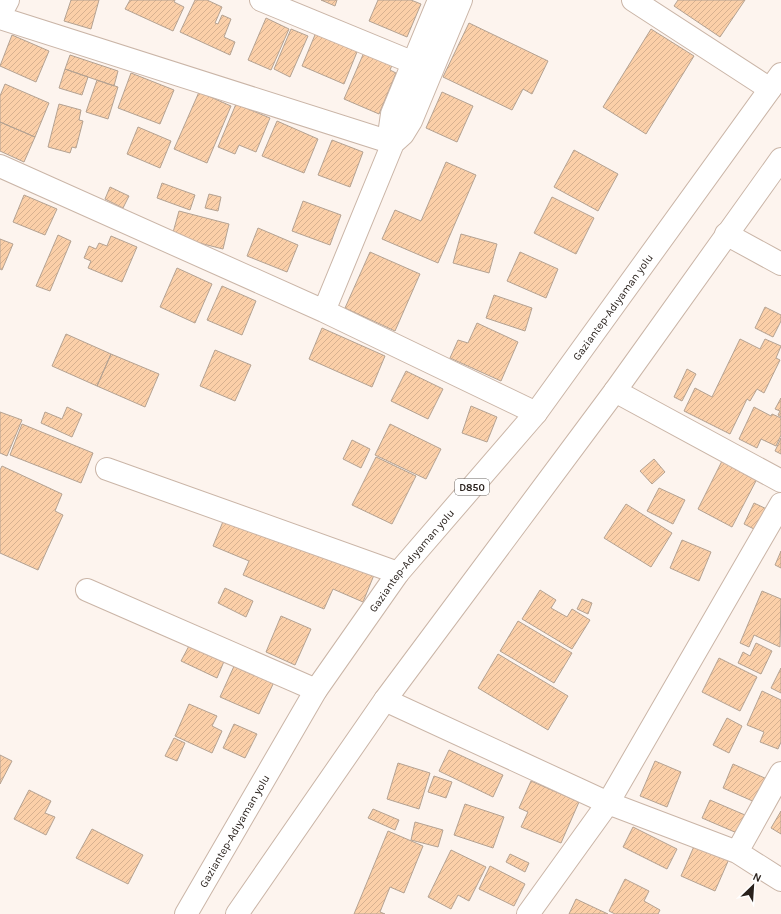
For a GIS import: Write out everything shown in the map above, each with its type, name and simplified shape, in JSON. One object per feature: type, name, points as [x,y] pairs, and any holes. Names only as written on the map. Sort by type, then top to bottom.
[{"type":"main road","points":[[8,0],[0,16],[392,143]]},
{"type":"main road","points":[[261,0],[414,63]]},
{"type":"main road","points":[[392,143],[390,128],[392,114],[439,0]]},
{"type":"main road","points":[[324,311],[392,143],[403,134],[411,121],[461,0]]},
{"type":"main road","points":[[633,0],[775,81]]},
{"type":"main road","name":"Gaziantep-Adıyaman yolu","points":[[186,914],[316,690],[398,573],[536,412],[775,81]]},
{"type":"main road","points":[[237,914],[385,700],[615,391],[781,159]]},
{"type":"main road","points":[[0,166],[324,311],[536,412]]},
{"type":"main road","points":[[726,234],[781,264]]},
{"type":"main road","points":[[615,391],[781,481]]},
{"type":"main road","points":[[107,469],[398,573]]},
{"type":"main road","points":[[528,914],[608,803],[781,504]]},
{"type":"main road","points":[[87,590],[316,690]]},
{"type":"main road","points":[[385,700],[608,803],[737,852],[781,880]]},
{"type":"main road","points":[[737,852],[781,773]]},
{"type":"building","points":[[71,0],[99,0],[91,29],[64,21]]},
{"type":"building","points":[[130,0],[175,0],[174,2],[184,7],[173,31],[125,9]]},
{"type":"building","points":[[195,0],[207,0],[222,7],[215,23],[218,24],[222,15],[231,19],[224,37],[235,42],[230,55],[180,32]]},
{"type":"building","points":[[321,0],[337,0],[335,6]]},
{"type":"building","points":[[378,0],[411,0],[421,4],[407,37],[369,21]]},
{"type":"building","points":[[678,0],[745,0],[720,37],[674,6]]},
{"type":"building","points":[[266,18],[289,29],[271,70],[248,60]]},
{"type":"building","points":[[469,23],[548,61],[532,94],[523,89],[512,110],[443,77]]},
{"type":"building","points":[[291,29],[308,36],[290,77],[274,69]]},
{"type":"building","points":[[651,29],[694,56],[646,134],[603,107]]},
{"type":"building","points":[[317,30],[359,47],[344,84],[302,66]]},
{"type":"building","points":[[12,35],[49,51],[36,82],[0,66]]},
{"type":"building","points":[[365,50],[393,63],[390,70],[396,73],[379,114],[344,99]]},
{"type":"building","points":[[70,55],[118,71],[114,86],[65,69]]},
{"type":"building","points":[[65,69],[88,77],[82,95],[59,88]]},
{"type":"building","points":[[131,73],[174,90],[160,124],[118,108]]},
{"type":"building","points":[[97,80],[118,87],[108,119],[86,112]]},
{"type":"building","points":[[5,84],[49,103],[35,137],[0,122],[0,96]]},
{"type":"building","points":[[199,92],[231,106],[207,163],[174,149]]},
{"type":"building","points":[[442,92],[473,106],[457,142],[426,128]]},
{"type":"building","points":[[59,104],[81,110],[79,120],[83,121],[76,148],[72,147],[70,153],[48,147]]},
{"type":"building","points":[[236,104],[270,118],[256,152],[239,145],[235,154],[218,147]]},
{"type":"building","points":[[277,121],[318,139],[304,173],[262,156]]},
{"type":"building","points":[[0,122],[35,137],[24,162],[0,151]]},
{"type":"building","points":[[138,127],[171,141],[160,168],[127,154]]},
{"type":"building","points":[[332,140],[363,152],[350,187],[318,175]]},
{"type":"building","points":[[574,150],[618,174],[598,211],[554,187]]},
{"type":"building","points":[[446,162],[476,175],[438,263],[382,239],[395,210],[421,221]]},
{"type":"building","points":[[162,183],[195,195],[190,210],[157,198]]},
{"type":"building","points":[[110,187],[129,196],[123,208],[105,199]]},
{"type":"building","points":[[209,194],[221,197],[218,211],[205,208]]},
{"type":"building","points":[[24,195],[57,209],[45,235],[13,222]]},
{"type":"building","points":[[552,197],[594,218],[576,254],[534,233]]},
{"type":"building","points":[[303,201],[341,215],[330,245],[292,231]]},
{"type":"building","points":[[179,211],[229,224],[223,249],[172,236]]},
{"type":"building","points":[[258,228],[298,245],[287,272],[247,256]]},
{"type":"building","points":[[461,234],[497,244],[489,273],[453,263]]},
{"type":"building","points":[[58,235],[71,241],[50,291],[36,286]]},
{"type":"building","points":[[111,236],[137,247],[122,282],[88,268],[91,261],[84,258],[89,246],[96,249],[99,243],[107,246]]},
{"type":"building","points":[[0,239],[13,244],[2,270],[0,269]]},
{"type":"building","points":[[370,252],[420,274],[395,331],[345,308]]},
{"type":"building","points":[[520,252],[558,269],[546,298],[507,281]]},
{"type":"building","points":[[177,268],[212,284],[195,323],[160,307]]},
{"type":"building","points":[[222,286],[256,301],[242,335],[207,320]]},
{"type":"building","points":[[494,295],[532,308],[525,331],[486,318]]},
{"type":"building","points":[[765,307],[781,315],[781,321],[773,337],[755,328]]},
{"type":"building","points":[[477,323],[518,342],[501,381],[450,358],[458,340],[468,343]]},
{"type":"building","points":[[322,328],[385,356],[372,387],[309,359]]},
{"type":"building","points":[[66,334],[111,354],[97,386],[52,366]]},
{"type":"building","points":[[740,339],[760,349],[765,339],[781,346],[776,358],[780,360],[764,393],[757,389],[750,401],[747,399],[730,434],[684,411],[695,388],[712,397]]},
{"type":"building","points":[[215,350],[251,365],[235,401],[200,386]]},
{"type":"building","points":[[111,354],[159,374],[145,407],[97,386]]},
{"type":"building","points":[[687,369],[696,374],[682,401],[674,397]]},
{"type":"building","points":[[406,371],[443,389],[428,419],[391,401]]},
{"type":"building","points":[[781,398],[781,417],[778,415],[780,411],[775,409]]},
{"type":"building","points":[[471,406],[497,417],[487,442],[462,433]]},
{"type":"building","points":[[67,407],[82,414],[72,437],[41,423],[45,412],[62,419]]},
{"type":"building","points":[[754,407],[771,416],[772,414],[781,418],[781,435],[776,446],[761,439],[757,448],[739,439]]},
{"type":"building","points":[[0,412],[22,420],[7,456],[0,453]]},
{"type":"building","points":[[22,424],[93,453],[81,483],[10,455]]},
{"type":"building","points":[[390,424],[441,449],[426,479],[375,455]]},
{"type":"building","points":[[781,438],[781,454],[775,451]]},
{"type":"building","points":[[352,440],[370,449],[361,468],[343,459]]},
{"type":"building","points":[[376,457],[416,476],[392,524],[352,505]]},
{"type":"building","points":[[654,459],[665,472],[652,484],[640,471]]},
{"type":"building","points":[[723,459],[758,477],[732,527],[698,509]]},
{"type":"building","points":[[2,466],[62,494],[55,511],[63,515],[38,570],[0,553],[0,470]]},
{"type":"building","points":[[659,488],[685,500],[673,524],[647,511]]},
{"type":"building","points":[[754,503],[773,512],[762,533],[744,524]]},
{"type":"building","points":[[626,504],[672,533],[651,567],[604,538]]},
{"type":"building","points":[[224,519],[374,575],[363,602],[333,589],[324,609],[243,575],[249,561],[213,546]]},
{"type":"building","points":[[682,540],[711,552],[699,581],[670,568]]},
{"type":"building","points":[[781,551],[781,568],[775,565]]},
{"type":"building","points":[[225,588],[253,601],[246,617],[218,603]]},
{"type":"building","points":[[540,590],[556,600],[551,608],[567,617],[572,609],[590,620],[572,649],[522,619]]},
{"type":"building","points":[[762,591],[781,599],[780,647],[754,635],[749,647],[740,643]]},
{"type":"building","points":[[582,599],[592,603],[588,614],[577,609]]},
{"type":"building","points":[[281,616],[311,629],[295,665],[266,652]]},
{"type":"building","points":[[518,621],[572,653],[554,683],[500,651]]},
{"type":"building","points":[[756,643],[772,651],[761,674],[738,663],[743,652],[750,656]]},
{"type":"building","points":[[190,644],[225,659],[217,678],[181,661]]},
{"type":"building","points":[[498,654],[568,696],[548,730],[478,688]]},
{"type":"building","points":[[719,658],[757,677],[740,711],[702,692]]},
{"type":"building","points":[[235,664],[274,682],[259,714],[220,697]]},
{"type":"building","points":[[781,668],[781,693],[771,688]]},
{"type":"building","points":[[762,691],[781,700],[781,742],[778,749],[760,742],[764,732],[747,725]]},
{"type":"building","points":[[189,704],[217,716],[212,726],[222,731],[212,753],[175,736]]},
{"type":"building","points":[[727,718],[742,726],[729,753],[713,745]]},
{"type":"building","points":[[234,724],[257,734],[245,758],[223,748]]},
{"type":"building","points":[[174,738],[185,743],[177,761],[165,756]]},
{"type":"building","points":[[449,750],[503,775],[493,797],[439,771]]},
{"type":"building","points":[[0,755],[12,761],[0,784]]},
{"type":"building","points":[[655,761],[681,772],[667,807],[640,796]]},
{"type":"building","points":[[398,763],[430,773],[419,809],[387,799]]},
{"type":"building","points":[[733,764],[767,779],[757,803],[723,788]]},
{"type":"building","points":[[434,776],[452,782],[446,798],[428,792]]},
{"type":"building","points":[[531,781],[579,802],[561,843],[521,827],[528,812],[519,808]]},
{"type":"building","points":[[29,790],[51,801],[45,813],[55,817],[46,835],[14,819]]},
{"type":"building","points":[[710,800],[745,815],[737,833],[702,818]]},
{"type":"building","points":[[465,804],[504,817],[493,848],[454,835]]},
{"type":"building","points":[[373,809],[399,820],[395,830],[368,818]]},
{"type":"building","points":[[781,811],[781,834],[771,828]]},
{"type":"building","points":[[415,822],[443,830],[438,847],[411,840]]},
{"type":"building","points":[[633,827],[677,849],[667,869],[623,847]]},
{"type":"building","points":[[92,829],[143,855],[128,884],[76,858]]},
{"type":"building","points":[[388,831],[423,846],[404,893],[390,887],[380,912],[385,914],[354,914]]},
{"type":"building","points":[[695,844],[729,859],[715,891],[681,876]]},
{"type":"building","points":[[451,850],[486,867],[469,901],[458,895],[451,909],[428,897]]},
{"type":"building","points":[[510,854],[529,863],[525,872],[506,862]]},
{"type":"building","points":[[490,866],[525,884],[514,906],[479,889]]},
{"type":"building","points":[[625,879],[649,891],[644,901],[660,910],[658,914],[615,914],[609,911]]},
{"type":"building","points":[[576,899],[608,914],[569,914]]}]
